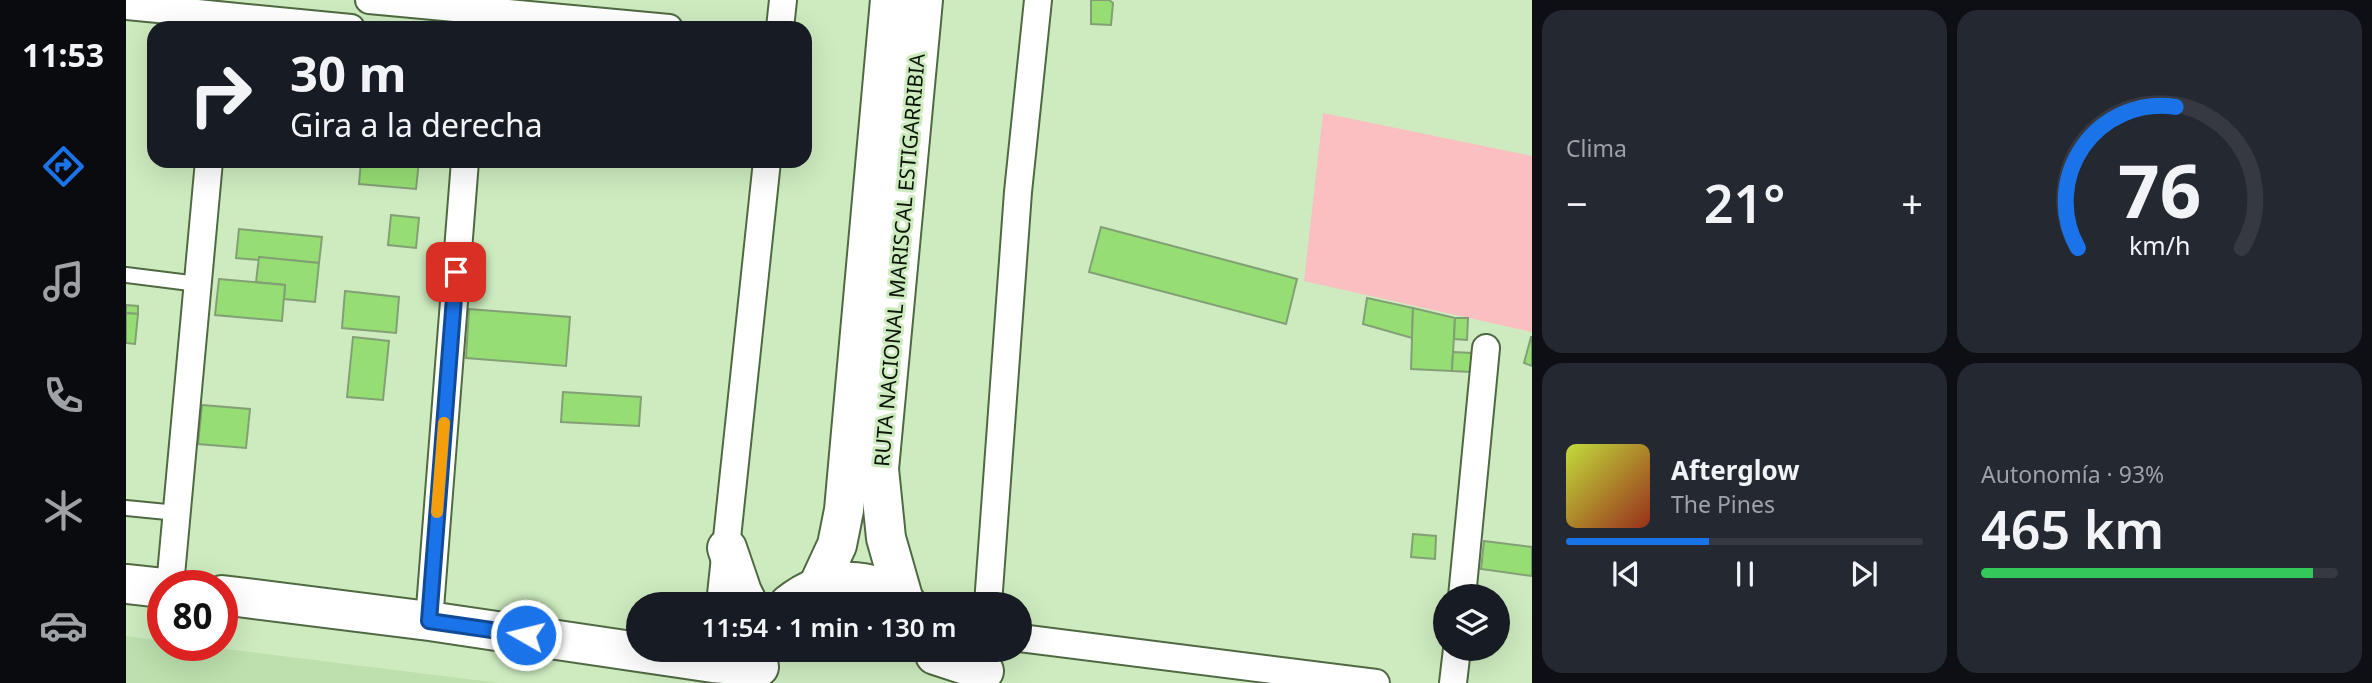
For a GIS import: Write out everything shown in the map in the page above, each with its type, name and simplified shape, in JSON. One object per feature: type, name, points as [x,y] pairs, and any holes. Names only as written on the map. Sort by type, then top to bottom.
[{"type":"highway","name":"RUTA NACIONAL MARISCAL ESTIGARRIBIA","points":[[805,592],[837,545],[844,510],[890,0]]},
{"type":"highway","name":"RUTA NACIONAL MARISCAL ESTIGARRIBIA","points":[[903,592],[886,538],[879,469],[923,0]]},
{"type":"highway","points":[[727,548],[742,592]]},
{"type":"highway","points":[[811,592],[840,581],[863,582],[890,592]]},
{"type":"highway","points":[[126,584],[147,586]]},
{"type":"highway","points":[[238,597],[429,621],[713,665],[760,667]]},
{"type":"highway","points":[[935,662],[981,673]]},
{"type":"street","points":[[369,0],[580,21]]},
{"type":"street","points":[[781,21],[783,0]]},
{"type":"street","points":[[989,592],[1018,191],[1038,0]]},
{"type":"street","points":[[126,6],[286,21]]},
{"type":"street","points":[[172,570],[208,168]]},
{"type":"street","points":[[429,621],[464,168]]},
{"type":"street","points":[[722,592],[766,168]]},
{"type":"street","points":[[1463,584],[1486,348]]},
{"type":"street","points":[[1032,640],[1376,683]]},
{"type":"street","points":[[1453,683],[1456,661]]},
{"type":"lane","points":[[126,275],[198,284]]},
{"type":"lane","points":[[126,508],[177,513]]},
{"type":"shaded area","points":[[1323,113],[1532,156],[1532,332],[1304,281]]},
{"type":"shaded area","points":[[126,636],[147,639],[147,661],[238,661],[238,650],[499,683],[126,683]]},
{"type":"building","points":[[1091,0],[1109,0],[1113,3],[1111,25],[1091,24]]},
{"type":"building","points":[[360,168],[418,168],[416,189],[359,184]]},
{"type":"building","points":[[391,215],[419,218],[416,248],[388,245]]},
{"type":"building","points":[[1101,227],[1297,279],[1286,324],[1089,272]]},
{"type":"building","points":[[239,229],[322,237],[319,263],[259,257],[259,260],[236,258]]},
{"type":"building","points":[[259,257],[319,263],[315,302],[284,299],[285,285],[256,282]]},
{"type":"building","points":[[219,279],[285,285],[282,321],[215,315]]},
{"type":"building","points":[[345,291],[399,297],[396,333],[342,328]]},
{"type":"building","points":[[1367,298],[1413,308],[1412,338],[1363,324]]},
{"type":"building","points":[[126,305],[138,306],[138,314],[126,313]]},
{"type":"building","points":[[1413,308],[1455,318],[1452,371],[1411,369]]},
{"type":"building","points":[[469,309],[570,317],[566,366],[466,358]]},
{"type":"building","points":[[126,313],[138,314],[135,344],[126,343]]},
{"type":"building","points":[[1455,318],[1468,318],[1467,340],[1454,339]]},
{"type":"building","points":[[353,337],[389,341],[383,400],[347,397]]},
{"type":"building","points":[[1532,337],[1532,366],[1524,363]]},
{"type":"building","points":[[1453,352],[1472,353],[1471,372],[1452,371]]},
{"type":"building","points":[[563,392],[641,397],[639,426],[561,422]]},
{"type":"building","points":[[202,405],[250,409],[246,448],[198,444]]},
{"type":"building","points":[[1413,534],[1436,536],[1435,559],[1411,557]]},
{"type":"building","points":[[1484,541],[1532,547],[1532,576],[1481,569]]},
{"type":"slow traffic","points":[[437,512],[444,423]]},
{"type":"route","points":[[456,272],[429,621],[526,635]]}]
